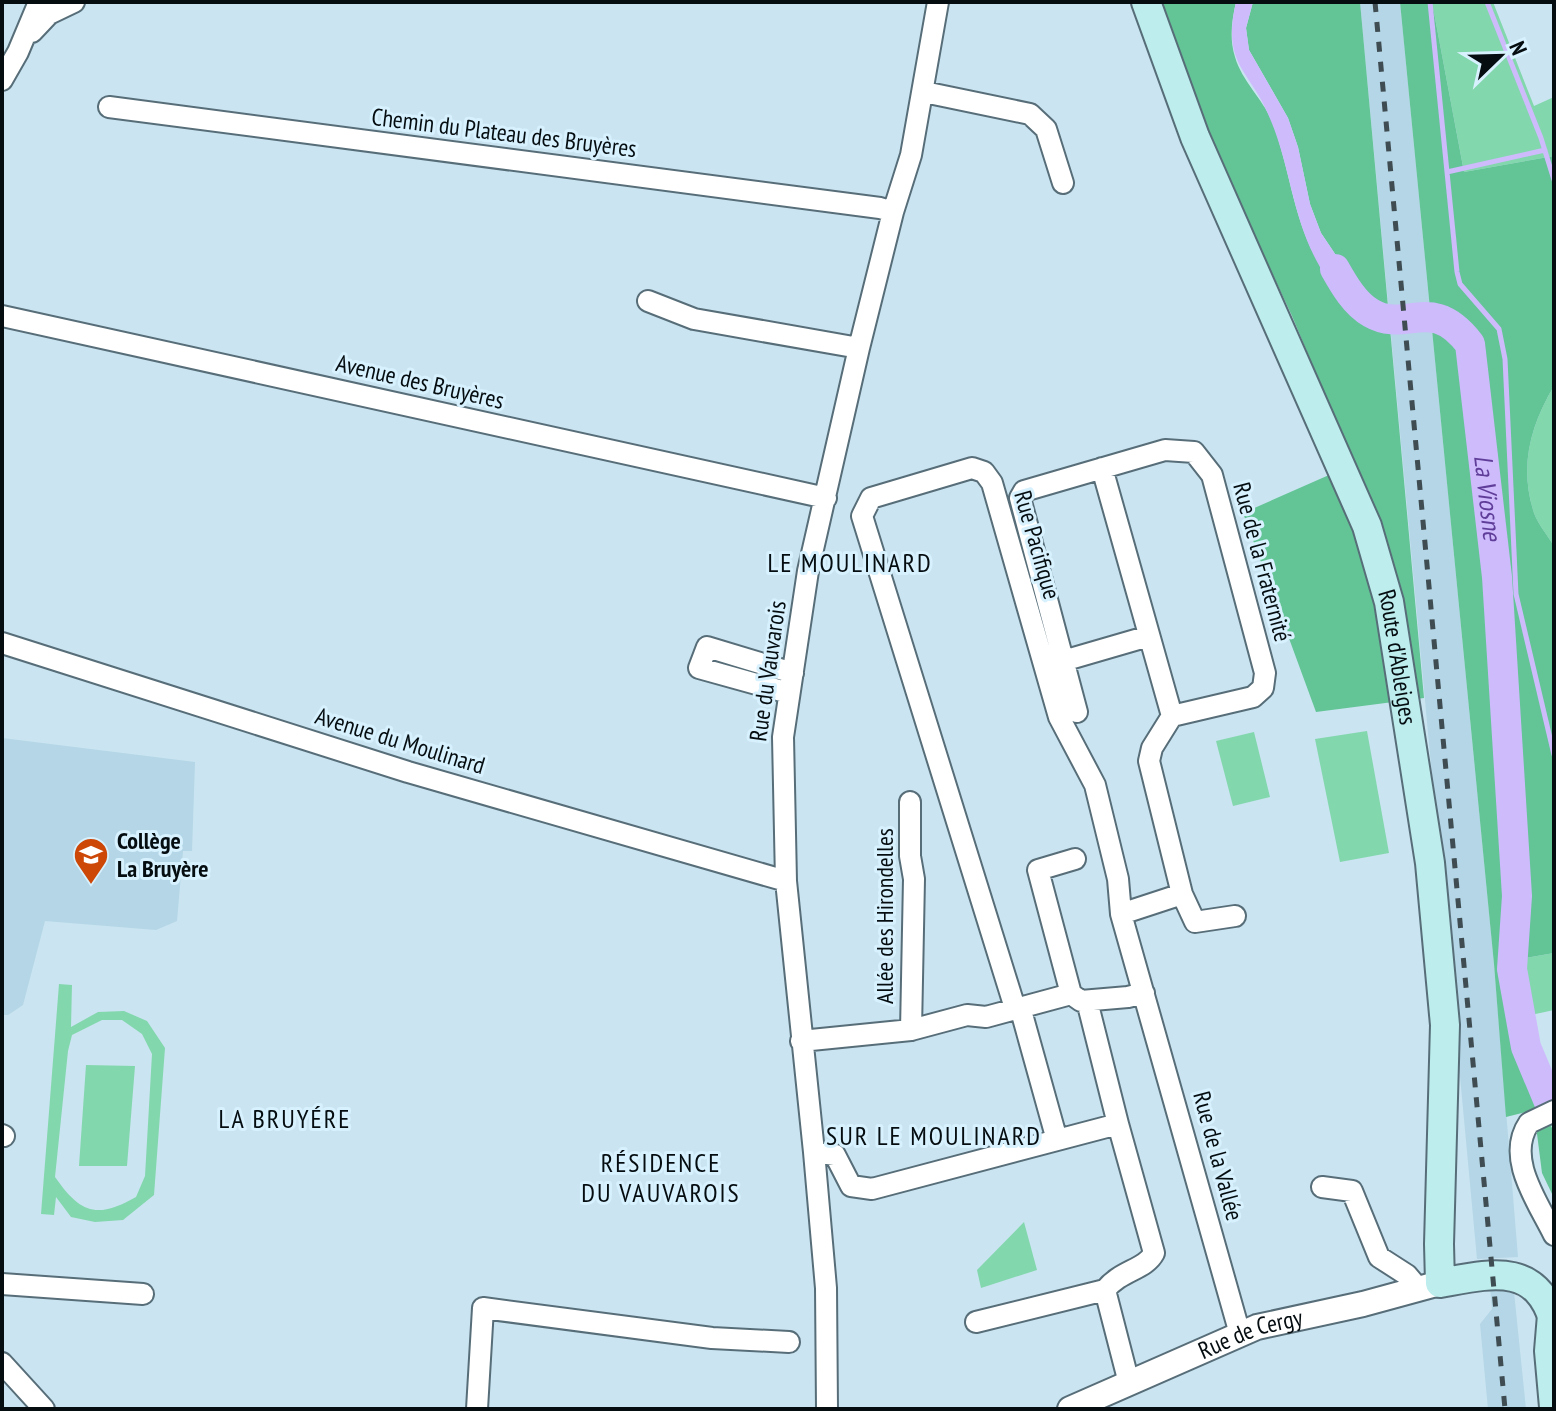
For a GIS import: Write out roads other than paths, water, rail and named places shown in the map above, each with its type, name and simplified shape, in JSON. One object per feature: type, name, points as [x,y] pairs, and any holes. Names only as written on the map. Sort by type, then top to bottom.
[{"type":"main road","name":"Route d'Ableiges","points":[[1135,2],[1170,74],[1354,495],[1375,551],[1392,615],[1430,863],[1445,1025],[1439,1244],[1429,1285]]},
{"type":"main road","name":"Route d'Ableiges","points":[[1146,2],[1156,24],[1170,74]]},
{"type":"main road","points":[[1429,1285],[1493,1276],[1522,1279],[1540,1292],[1553,1318],[1549,1351],[1554,1407]]},
{"type":"street","points":[[2,80],[18,52],[39,2]]},
{"type":"street","points":[[18,52],[49,14],[74,2]]},
{"type":"street","name":"Rue du Vauvarois","points":[[827,1409],[826,1288],[786,881],[783,737],[808,571],[859,348],[893,212],[911,155],[938,2]]},
{"type":"street","points":[[924,92],[1030,114],[1046,129],[1063,183]]},
{"type":"street","name":"Chemin du Plateau des Bruyères","points":[[109,107],[893,212]]},
{"type":"street","points":[[648,301],[694,319],[859,348]]},
{"type":"street","name":"Avenue des Bruyères","points":[[2,316],[826,498]]},
{"type":"street","name":"Rue de la Fraternité","points":[[1077,712],[1020,498],[1024,491],[1165,450],[1194,452],[1212,475],[1265,673],[1263,688],[1253,697],[1172,716]]},
{"type":"street","name":"Rue Pacifique","points":[[1017,1007],[862,516],[871,498],[972,468],[984,472],[992,483],[1059,717],[1095,785],[1118,879],[1121,914],[1144,993]]},
{"type":"street","points":[[1102,468],[1172,716],[1152,748],[1149,761],[1182,894],[1195,922],[1235,916]]},
{"type":"street","points":[[1063,661],[1149,636]]},
{"type":"street","name":"Avenue du Moulinard","points":[[2,643],[408,772],[786,881]]},
{"type":"street","name":"Allée des Hirondelles","points":[[910,802],[910,856],[914,879],[911,1030]]},
{"type":"street","points":[[976,1322],[1105,1290],[1116,1277],[1150,1261],[1154,1253],[1118,1124],[1038,870],[1075,859]]},
{"type":"street","points":[[1121,914],[1182,894]]},
{"type":"street","points":[[801,1041],[911,1030],[967,1015],[986,1017],[1017,1007],[1079,997],[1128,997],[1144,993]]},
{"type":"street","name":"Rue de la Vallée","points":[[1144,993],[1240,1334]]},
{"type":"street","points":[[1017,1007],[1057,1140]]},
{"type":"street","points":[[1554,1111],[1529,1123],[1519,1145],[1520,1160],[1527,1178],[1554,1235]]},
{"type":"street","points":[[814,1152],[835,1155],[851,1186],[872,1189],[1118,1124]]},
{"type":"street","points":[[1322,1187],[1352,1191],[1379,1257],[1429,1285]]},
{"type":"street","points":[[2,1284],[143,1294]]},
{"type":"street","name":"Rue de Cergy","points":[[1070,1409],[1257,1327],[1363,1304],[1429,1285]]},
{"type":"street","points":[[1105,1290],[1129,1383]]},
{"type":"street","points":[[477,1409],[483,1308],[712,1338],[789,1342]]},
{"type":"street","points":[[2,1363],[44,1409]]},
{"type":"waterway","points":[[1430,2],[1457,272],[1460,284],[1499,329],[1505,359],[1516,594],[1554,755]]},
{"type":"waterway","points":[[1487,2],[1541,138],[1554,180]]},
{"type":"waterway","points":[[1447,172],[1545,150]]},
{"type":"waterway","name":"La Viosne","points":[[1335,269],[1346,288],[1371,313],[1396,320],[1431,317],[1456,329],[1470,344],[1497,577],[1517,896],[1512,969],[1526,1047],[1549,1102]]},
{"type":"railway","points":[[1375,2],[1505,1409]]},
{"type":"place","name":"Collège La Bruyère","points":[[91,886]]},
{"type":"district","name":"LE MOULINARD","points":[[850,563]]},
{"type":"district","name":"LA BRUYÉRE","points":[[285,1119]]},
{"type":"district","name":"SUR LE MOULINARD","points":[[934,1136]]},
{"type":"district","name":"RÉSIDENCE DU VAUVAROIS","points":[[661,1178]]}]
